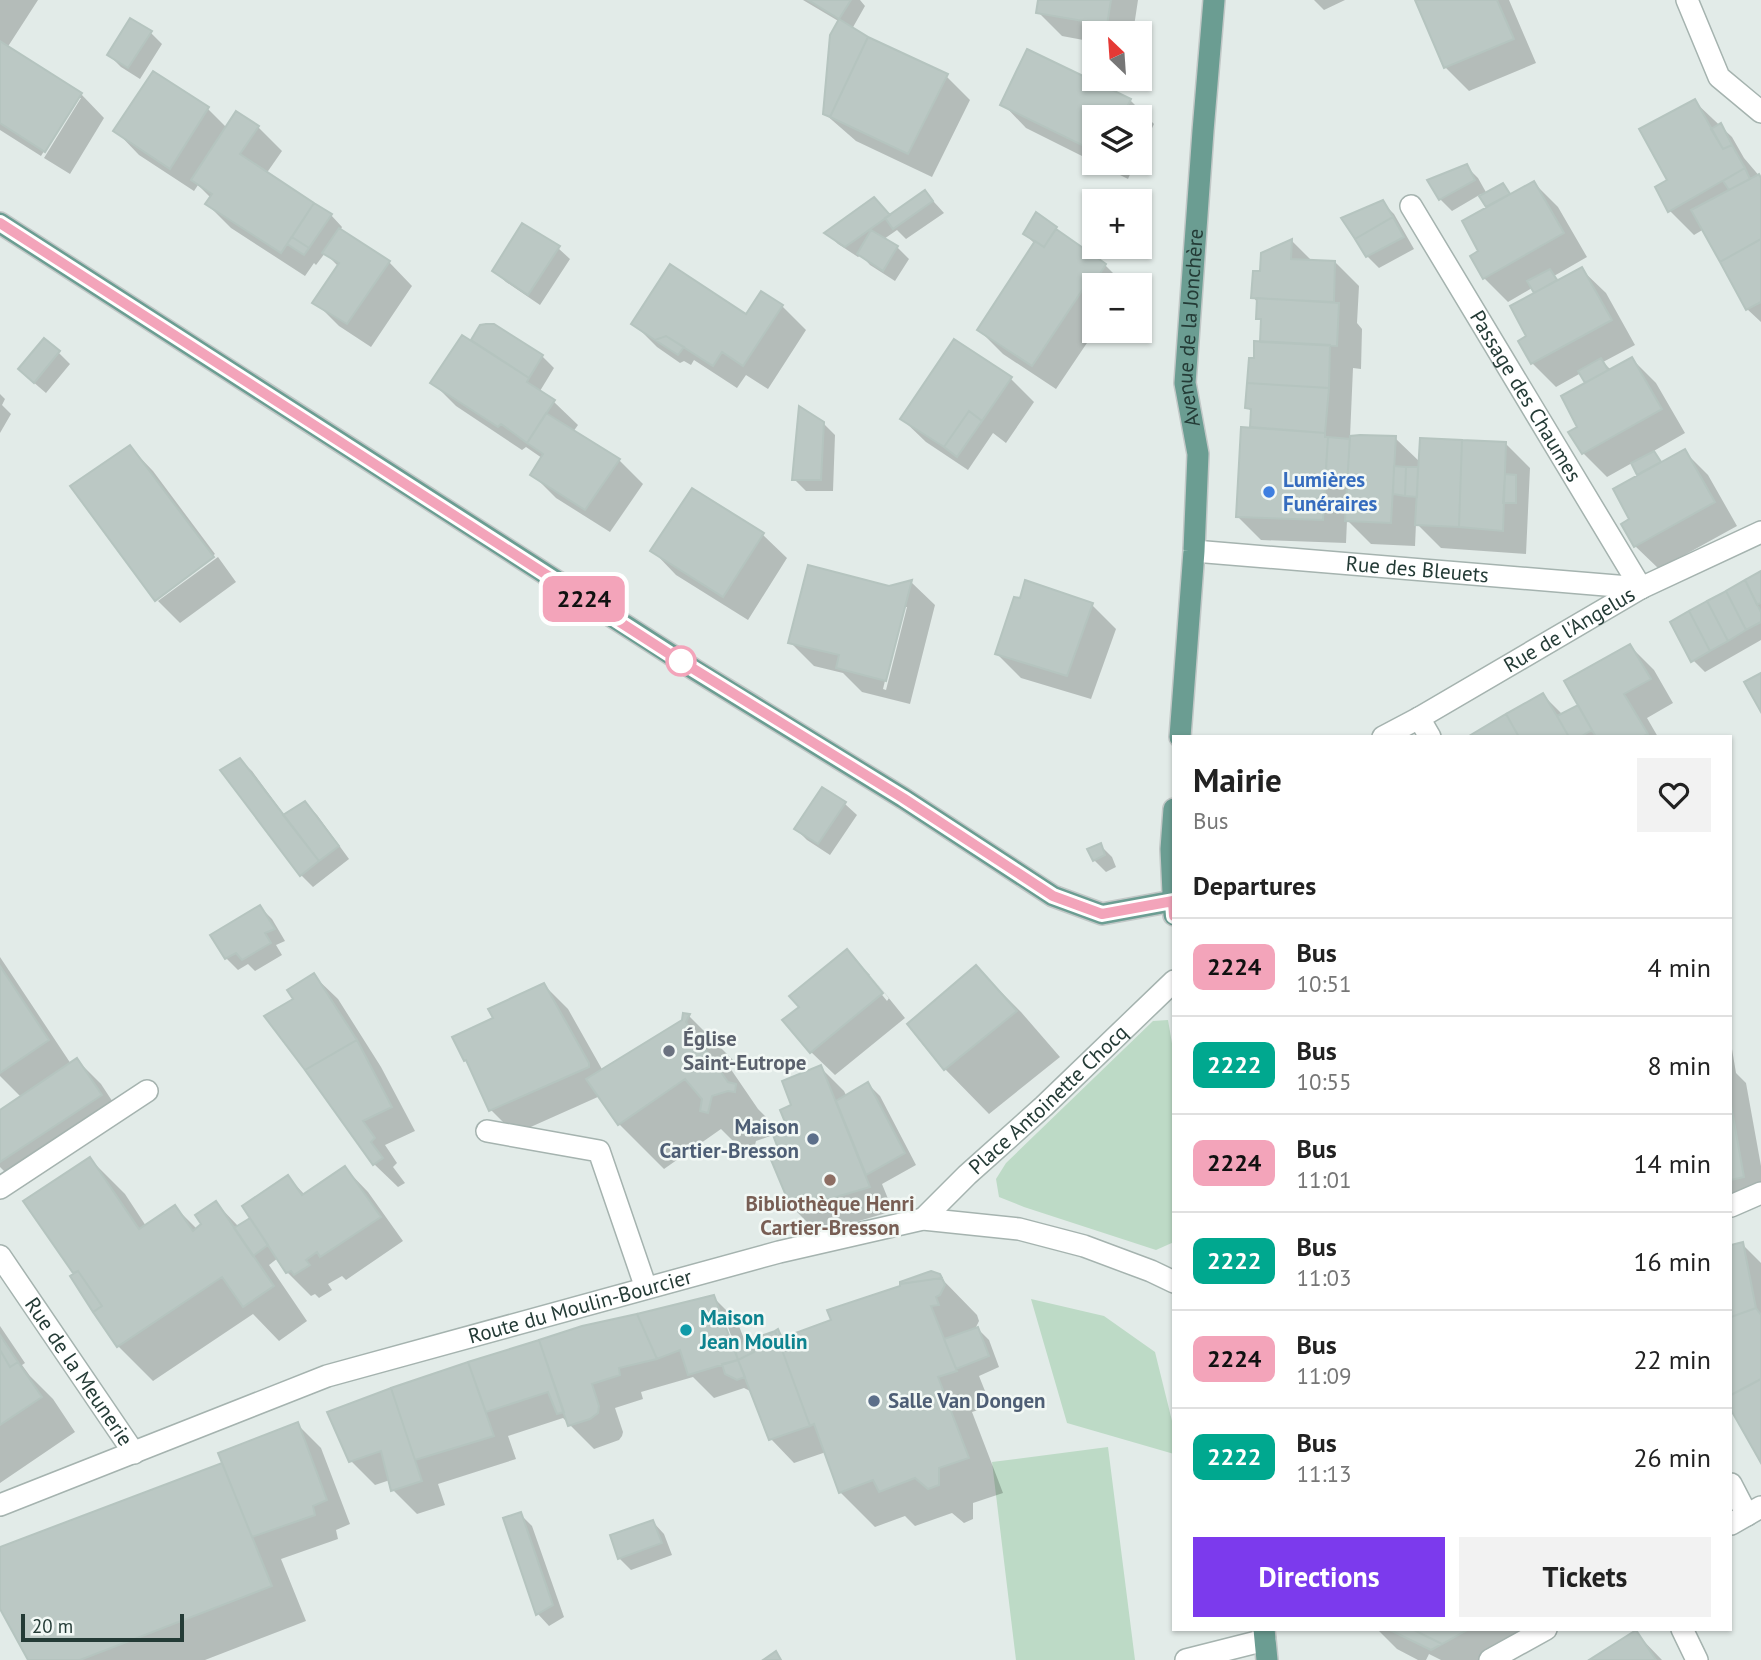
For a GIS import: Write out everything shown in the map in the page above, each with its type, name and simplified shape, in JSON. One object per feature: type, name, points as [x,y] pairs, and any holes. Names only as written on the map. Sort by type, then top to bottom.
[{"type":"main road","name":"Avenue de la Jonchère","points":[[1180,735],[1194,551],[1198,454],[1185,383],[1214,0]]},
{"type":"main road","points":[[0,223],[683,663],[903,798],[1053,896],[1102,914],[1172,909]]},
{"type":"street","points":[[1687,0],[1719,77],[1761,112]]},
{"type":"street","name":"Passage des Chaumes","points":[[1411,205],[1641,588]]},
{"type":"street","name":"Rue de l'Angelus","points":[[1387,735],[1641,588],[1761,531]]},
{"type":"street","name":"Rue des Bleuets","points":[[1194,551],[1641,588]]},
{"type":"street","points":[[1419,718],[1429,735]]},
{"type":"street","name":"Place Antoinette Chocq","points":[[923,1219],[1172,983]]},
{"type":"street","points":[[0,1188],[147,1091]]},
{"type":"street","points":[[487,1131],[599,1151],[646,1288]]},
{"type":"street","points":[[1732,1206],[1761,1193]]},
{"type":"street","name":"Route du Moulin-Bourcier","points":[[0,1505],[327,1376],[779,1252],[923,1219],[1019,1229],[1084,1246],[1172,1281]]},
{"type":"street","name":"Rue de la Meunerie","points":[[0,1256],[134,1453]]},
{"type":"street","points":[[1732,1486],[1746,1515]]},
{"type":"street","points":[[1490,1660],[1542,1631]]},
{"type":"street","points":[[1683,1631],[1697,1660]]},
{"type":"street","points":[[1186,1660],[1265,1643]]},
{"type":"green space","points":[[1168,1020],[1172,1043],[1172,1243],[1156,1250],[999,1197],[996,1179],[1006,1163],[1153,1021]]},
{"type":"green space","points":[[1031,1299],[1104,1316],[1155,1352],[1172,1421],[1172,1453],[1067,1423]]},
{"type":"green space","points":[[1108,1447],[1135,1660],[1016,1660],[992,1462]]},
{"type":"building","points":[[808,0],[851,0],[839,19]]},
{"type":"building","points":[[1038,0],[1111,0],[1108,21],[1083,21],[1036,13]]},
{"type":"building","points":[[1415,0],[1497,0],[1514,39],[1444,68]]},
{"type":"building","points":[[130,18],[152,31],[128,68],[107,55]]},
{"type":"building","points":[[839,19],[868,37],[830,117],[823,114],[830,35]]},
{"type":"building","points":[[868,37],[948,74],[908,154],[830,117]]},
{"type":"building","points":[[0,41],[82,93],[45,152],[0,123]]},
{"type":"building","points":[[1027,49],[1082,75],[1082,91],[1114,91],[1131,99],[1128,105],[1082,105],[1082,145],[1000,105]]},
{"type":"building","points":[[153,71],[209,107],[170,169],[113,131]]},
{"type":"building","points":[[1695,99],[1723,149],[1732,145],[1745,168],[1668,212],[1655,187],[1667,180],[1639,129]]},
{"type":"building","points":[[236,111],[259,126],[240,154],[314,203],[281,253],[205,204],[212,194],[191,180]]},
{"type":"building","points":[[1721,123],[1732,145],[1723,149],[1711,129]]},
{"type":"building","points":[[1467,164],[1475,180],[1439,200],[1427,180]]},
{"type":"building","points":[[1745,168],[1750,179],[1729,190],[1723,181]]},
{"type":"building","points":[[1759,174],[1761,239],[1720,262],[1691,210]]},
{"type":"building","points":[[1534,181],[1564,233],[1483,279],[1470,256],[1478,251],[1462,221]]},
{"type":"building","points":[[1503,183],[1510,194],[1486,207],[1479,196]]},
{"type":"building","points":[[925,190],[933,201],[893,229],[885,218]]},
{"type":"building","points":[[874,197],[890,215],[845,247],[824,233]]},
{"type":"building","points":[[1383,200],[1393,217],[1355,239],[1341,218]]},
{"type":"building","points":[[314,203],[332,214],[309,248],[292,237]]},
{"type":"building","points":[[1036,212],[1057,227],[1044,247],[1023,234]]},
{"type":"building","points":[[1393,217],[1404,237],[1366,257],[1355,239]]},
{"type":"building","points":[[522,223],[560,246],[528,295],[492,271]]},
{"type":"building","points":[[339,228],[390,261],[347,324],[312,303],[339,263],[322,253]]},
{"type":"building","points":[[1056,229],[1082,247],[1082,259],[1099,259],[1106,264],[1100,273],[1082,273],[1082,291],[1032,366],[977,330],[1035,241],[1044,247]]},
{"type":"building","points":[[871,230],[898,246],[883,271],[857,254]]},
{"type":"building","points":[[292,237],[309,248],[304,255],[287,244]]},
{"type":"building","points":[[1292,239],[1291,259],[1335,261],[1334,302],[1251,298],[1253,271],[1260,271],[1261,253]]},
{"type":"building","points":[[1761,239],[1761,302],[1746,310],[1720,262]]},
{"type":"building","points":[[670,264],[746,314],[761,291],[783,305],[743,366],[722,352],[713,366],[666,336],[655,340],[631,324]]},
{"type":"building","points":[[1582,267],[1612,320],[1531,364],[1518,341],[1526,336],[1510,306]]},
{"type":"building","points":[[1550,269],[1557,280],[1534,293],[1527,281]]},
{"type":"building","points":[[1257,298],[1339,303],[1337,346],[1260,342],[1261,319],[1256,319]]},
{"type":"building","points":[[494,324],[543,355],[529,378],[471,340],[480,325]]},
{"type":"building","points":[[462,335],[529,378],[527,382],[555,400],[527,443],[501,424],[498,427],[430,383]]},
{"type":"building","points":[[666,336],[684,347],[678,355],[655,340]]},
{"type":"building","points":[[44,338],[60,351],[34,383],[18,369]]},
{"type":"building","points":[[954,339],[1012,377],[982,421],[969,411],[944,447],[900,419]]},
{"type":"building","points":[[1254,341],[1330,345],[1329,388],[1247,383],[1249,358],[1254,358]]},
{"type":"building","points":[[1632,357],[1662,409],[1582,454],[1568,432],[1577,427],[1561,396]]},
{"type":"building","points":[[1601,358],[1608,370],[1585,383],[1578,371]]},
{"type":"building","points":[[1247,383],[1329,388],[1325,433],[1250,427],[1251,409],[1245,408]]},
{"type":"building","points":[[799,406],[824,422],[821,480],[792,480]]},
{"type":"building","points":[[969,411],[982,421],[957,457],[944,447]]},
{"type":"building","points":[[546,413],[620,459],[585,510],[530,475],[543,454],[527,443]]},
{"type":"building","points":[[1241,427],[1325,433],[1325,437],[1328,437],[1323,520],[1236,517]]},
{"type":"building","points":[[1350,436],[1396,436],[1391,523],[1345,521]]},
{"type":"building","points":[[1328,437],[1350,439],[1347,483],[1325,481]]},
{"type":"building","points":[[1420,438],[1462,440],[1459,527],[1415,525]]},
{"type":"building","points":[[1462,440],[1506,442],[1503,531],[1459,527]]},
{"type":"building","points":[[130,445],[214,557],[155,601],[70,486]]},
{"type":"building","points":[[1685,449],[1715,502],[1634,547],[1621,524],[1629,519],[1613,489]]},
{"type":"building","points":[[1654,451],[1661,462],[1637,475],[1631,463]]},
{"type":"building","points":[[1394,466],[1406,467],[1405,496],[1393,494]]},
{"type":"building","points":[[1406,467],[1418,467],[1417,497],[1405,496]]},
{"type":"building","points":[[1505,474],[1516,475],[1516,503],[1503,503]]},
{"type":"building","points":[[692,488],[764,533],[723,597],[650,551]]},
{"type":"building","points":[[808,565],[889,586],[912,580],[886,681],[836,668],[839,655],[788,643]]},
{"type":"building","points":[[1761,571],[1761,603],[1757,605],[1745,580]]},
{"type":"building","points":[[1025,580],[1093,603],[1067,676],[995,654],[1014,597],[1020,598]]},
{"type":"building","points":[[1745,580],[1761,612],[1761,622],[1746,630],[1726,591]]},
{"type":"building","points":[[1726,591],[1746,630],[1728,641],[1707,601]]},
{"type":"building","points":[[1707,601],[1728,641],[1710,651],[1689,611]]},
{"type":"building","points":[[1689,611],[1710,651],[1691,662],[1670,622]]},
{"type":"building","points":[[1630,644],[1651,679],[1624,694],[1648,734],[1595,735],[1564,681]]},
{"type":"building","points":[[1761,673],[1761,712],[1744,682]]},
{"type":"building","points":[[1543,693],[1568,735],[1518,735],[1506,714]]},
{"type":"building","points":[[1578,705],[1592,730],[1583,735],[1568,735],[1557,716]]},
{"type":"building","points":[[1506,714],[1518,735],[1471,735]]},
{"type":"building","points":[[240,758],[319,861],[300,876],[220,770]]},
{"type":"building","points":[[822,787],[846,802],[818,844],[794,829]]},
{"type":"building","points":[[305,801],[339,846],[319,861],[283,815]]},
{"type":"building","points":[[1101,843],[1105,855],[1093,861],[1087,849]]},
{"type":"building","points":[[260,905],[275,929],[265,933],[271,943],[242,960],[236,953],[225,959],[210,935]]},
{"type":"building","points":[[847,949],[883,993],[810,1053],[782,1020],[799,1007],[789,996]]},
{"type":"building","points":[[976,965],[1017,1011],[944,1070],[907,1024]]},
{"type":"building","points":[[0,966],[49,1040],[0,1073]]},
{"type":"building","points":[[314,973],[357,1040],[305,1070],[264,1016],[293,999],[287,990]]},
{"type":"building","points":[[544,983],[589,1067],[489,1111],[466,1060],[464,1061],[452,1037],[493,1018],[488,1009]]},
{"type":"building","name":"Église Saint-Eutrope","points":[[683,1013],[690,1014],[686,1022],[728,1082],[736,1084],[735,1092],[728,1091],[712,1096],[708,1113],[700,1111],[702,1099],[685,1079],[618,1125],[586,1079],[682,1020]]},
{"type":"building","points":[[357,1040],[392,1107],[363,1121],[375,1138],[371,1142],[383,1158],[373,1165],[305,1070]]},
{"type":"building","points":[[77,1058],[102,1095],[0,1162],[0,1110]]},
{"type":"building","name":"Maison Cartier-Bresson","points":[[821,1065],[870,1187],[792,1210],[769,1155],[779,1151],[770,1127],[785,1122],[780,1110],[791,1105],[782,1081]]},
{"type":"building","points":[[868,1082],[905,1153],[866,1175],[836,1101]]},
{"type":"building","points":[[1732,1111],[1744,1177],[1732,1180]]},
{"type":"building","points":[[90,1157],[139,1229],[175,1205],[193,1231],[201,1224],[195,1215],[216,1201],[274,1286],[243,1307],[222,1277],[117,1347],[93,1312],[102,1306],[78,1271],[73,1273],[23,1201]]},
{"type":"building","points":[[345,1166],[381,1217],[320,1257],[317,1252],[306,1260],[310,1265],[294,1275],[291,1271],[286,1273],[242,1206],[288,1175],[302,1195]]},
{"type":"building","points":[[250,1218],[268,1245],[253,1256],[234,1228]]},
{"type":"building","points":[[1743,1242],[1756,1308],[1732,1317],[1732,1245]]},
{"type":"building","points":[[78,1271],[102,1306],[93,1312],[70,1276]]},
{"type":"building","points":[[931,1271],[940,1274],[942,1278],[900,1284],[900,1282]]},
{"type":"building","name":"Salle Van Dongen","points":[[942,1278],[945,1285],[936,1297],[939,1305],[931,1306],[957,1371],[938,1377],[969,1458],[939,1468],[939,1485],[928,1489],[915,1478],[879,1492],[873,1480],[839,1493],[814,1424],[810,1426],[775,1331],[778,1329],[782,1338],[831,1320],[827,1310],[900,1284]]},
{"type":"building","name":"Maison Jean Moulin","points":[[714,1295],[738,1360],[688,1375],[680,1350],[657,1359],[637,1314]]},
{"type":"building","points":[[1756,1308],[1761,1315],[1761,1379],[1732,1394],[1732,1317]]},
{"type":"building","points":[[637,1314],[657,1359],[619,1368],[620,1375],[592,1384],[599,1406],[598,1413],[590,1419],[568,1426],[539,1340],[582,1326]]},
{"type":"building","points":[[978,1327],[989,1356],[956,1369],[944,1339]]},
{"type":"building","points":[[775,1331],[810,1426],[769,1440],[738,1360],[754,1352],[750,1340]]},
{"type":"building","points":[[0,1335],[18,1362],[10,1367],[0,1350]]},
{"type":"building","points":[[539,1340],[564,1412],[557,1414],[548,1392],[486,1412],[468,1362]]},
{"type":"building","points":[[750,1340],[754,1352],[738,1360],[734,1347]]},
{"type":"building","points":[[0,1350],[10,1367],[18,1362],[42,1397],[0,1425]]},
{"type":"building","points":[[738,1360],[745,1377],[737,1380],[725,1374],[722,1364]]},
{"type":"building","points":[[468,1362],[494,1436],[415,1460],[391,1388]]},
{"type":"building","points":[[1761,1379],[1761,1463],[1732,1412],[1732,1394]]},
{"type":"building","points":[[391,1388],[422,1481],[391,1491],[381,1451],[349,1462],[327,1412]]},
{"type":"building","points":[[298,1422],[327,1500],[313,1506],[315,1515],[252,1537],[218,1453]]},
{"type":"building","points":[[222,1463],[272,1586],[80,1660],[28,1660],[0,1609],[0,1547]]},
{"type":"building","points":[[521,1512],[553,1605],[536,1615],[503,1518]]},
{"type":"building","points":[[653,1520],[662,1543],[618,1559],[610,1535]]},
{"type":"building","points":[[1392,1631],[1416,1631],[1442,1644],[1431,1650]]},
{"type":"building","points":[[1416,1631],[1465,1631],[1442,1644]]},
{"type":"building","points":[[1637,1631],[1656,1660],[1589,1660]]},
{"type":"building","points":[[776,1651],[781,1660],[763,1660]]},
{"type":"bus line","name":"2224","points":[[0,223],[671,655],[903,798],[1053,896],[1102,914],[1172,901]]},
{"type":"place","name":"Lumières Funéraires","points":[[1269,492]]},
{"type":"place","name":"Église Saint-Eutrope","points":[[669,1051]]},
{"type":"place","name":"Maison Cartier-Bresson","points":[[813,1139]]},
{"type":"place","name":"Bibliothèque Henri Cartier-Bresson","points":[[830,1180]]},
{"type":"place","name":"Maison Jean Moulin","points":[[686,1330]]},
{"type":"place","name":"Salle Van Dongen","points":[[874,1401]]}]
